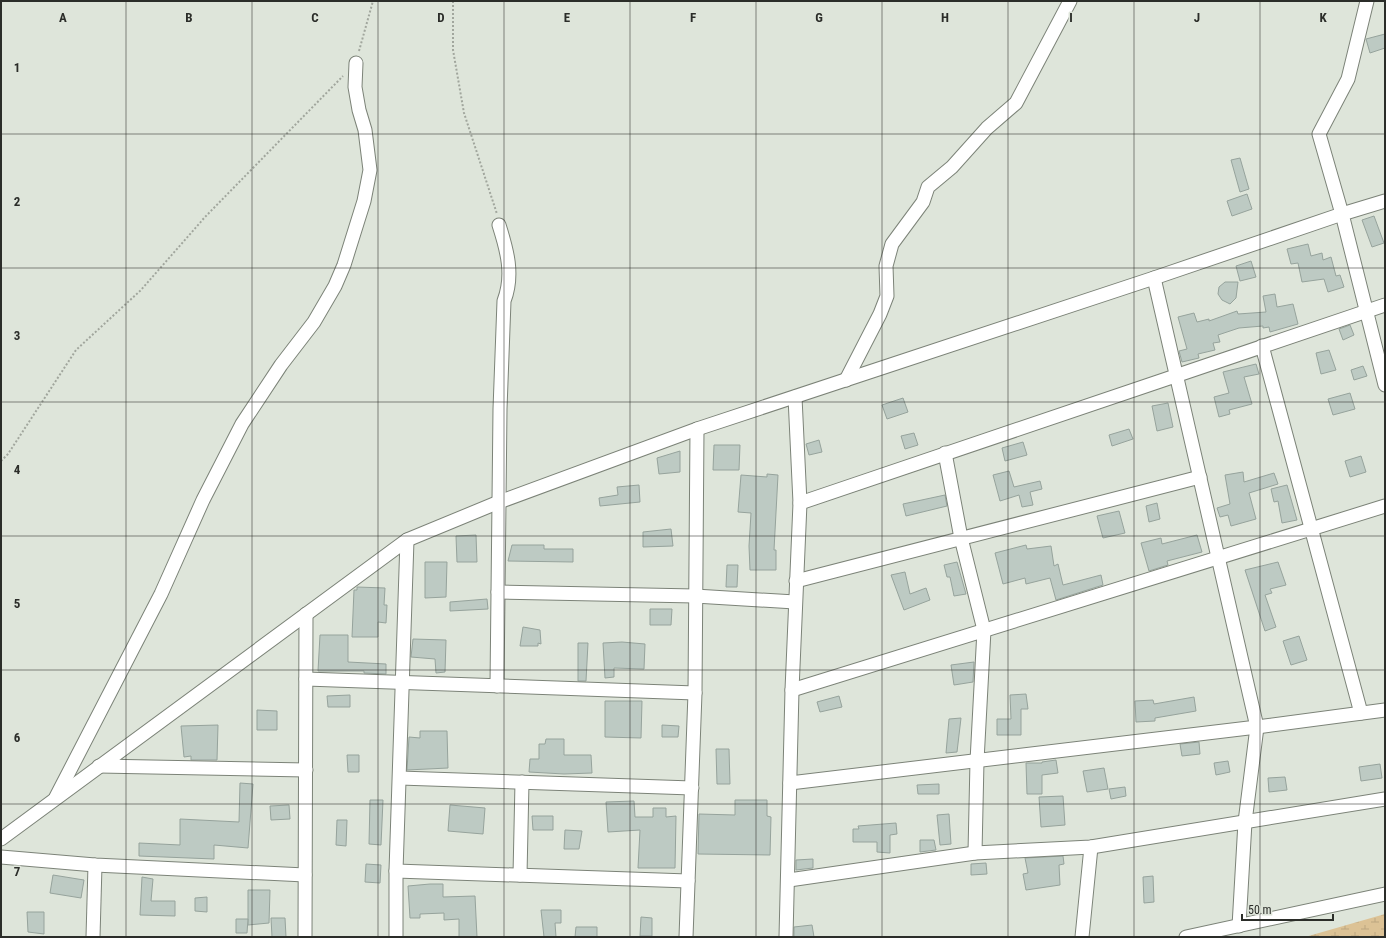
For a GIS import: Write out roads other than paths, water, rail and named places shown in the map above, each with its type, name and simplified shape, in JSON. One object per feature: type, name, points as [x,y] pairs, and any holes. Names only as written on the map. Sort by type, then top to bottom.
[{"type":"street","points":[[846,380],[880,314],[887,296],[886,266],[892,244],[923,202],[928,187],[952,167],[987,128],[1016,102],[1070,1]]},
{"type":"street","points":[[1367,1],[1348,79],[1319,134],[1342,214],[1385,385]]},
{"type":"street","points":[[55,801],[162,594],[203,500],[242,424],[281,365],[314,322],[335,286],[344,265],[364,201],[370,170],[365,130],[359,110],[355,87],[356,63]]},
{"type":"street","points":[[1,839],[55,801],[99,766],[407,540],[499,502],[697,429],[1385,201]]},
{"type":"street","points":[[496,686],[502,339],[504,301],[509,289],[509,271],[506,248],[499,225]]},
{"type":"street","points":[[1154,278],[1257,727],[1245,822],[1239,926]]},
{"type":"street","points":[[800,502],[1385,305]]},
{"type":"street","points":[[1262,346],[1361,713]]},
{"type":"street","points":[[786,937],[789,880],[792,690],[800,502],[795,397]]},
{"type":"street","points":[[686,937],[695,693],[697,429]]},
{"type":"street","points":[[945,453],[961,538],[984,630],[977,762],[975,854]]},
{"type":"street","points":[[796,581],[1200,477]]},
{"type":"street","points":[[792,690],[1385,506]]},
{"type":"street","points":[[396,937],[396,872],[407,540]]},
{"type":"street","points":[[498,592],[695,596],[795,602]]},
{"type":"street","points":[[305,937],[306,614]]},
{"type":"street","points":[[306,679],[695,693]]},
{"type":"street","points":[[790,783],[977,762],[1385,710]]},
{"type":"street","points":[[99,766],[306,770]]},
{"type":"street","points":[[400,778],[692,788]]},
{"type":"street","points":[[520,876],[522,782]]},
{"type":"street","points":[[789,880],[975,854],[1091,847],[1385,799]]},
{"type":"street","points":[[1082,937],[1091,847]]},
{"type":"street","points":[[1,857],[95,865],[305,875]]},
{"type":"street","points":[[92,937],[95,865]]},
{"type":"street","points":[[396,872],[688,881]]},
{"type":"street","points":[[1186,937],[1385,894]]}]
